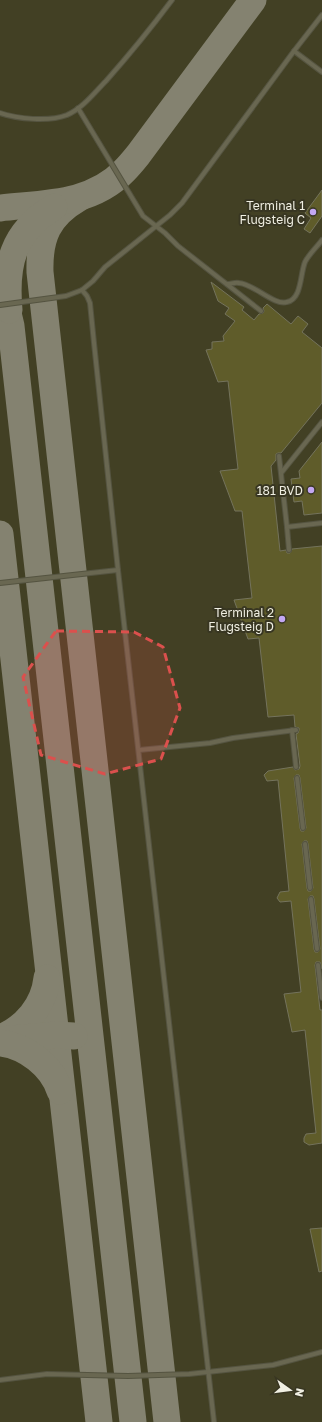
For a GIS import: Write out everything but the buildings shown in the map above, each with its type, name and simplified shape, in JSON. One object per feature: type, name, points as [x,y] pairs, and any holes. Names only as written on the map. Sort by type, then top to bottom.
[{"type":"lane","points":[[0,113],[15,117],[51,118],[67,114],[78,108],[92,96],[132,53],[172,0]]},
{"type":"lane","points":[[0,305],[66,296],[82,290],[88,286],[104,267],[156,226],[182,203],[322,15]]},
{"type":"lane","points":[[294,51],[322,72]]},
{"type":"lane","points":[[78,108],[143,216],[178,246],[261,311]]},
{"type":"lane","points":[[227,284],[238,282],[249,285],[275,300],[284,303],[292,301],[297,295],[305,262],[322,240]]},
{"type":"lane","points":[[82,290],[90,303],[118,570],[214,1422]]},
{"type":"lane","points":[[282,472],[322,422]]},
{"type":"lane","points":[[279,456],[282,472],[289,550]]},
{"type":"lane","points":[[287,527],[322,523]]},
{"type":"lane","points":[[0,584],[118,570]]},
{"type":"lane","points":[[139,750],[210,744],[233,738],[294,730],[296,767]]},
{"type":"lane","points":[[298,778],[303,828]]},
{"type":"lane","points":[[305,844],[310,888]]},
{"type":"lane","points":[[311,899],[317,949]]},
{"type":"lane","points":[[318,965],[322,998]]},
{"type":"lane","points":[[0,1380],[47,1374],[189,1374],[273,1365],[322,1352]]},
{"type":"highlighted area","points":[[56,631],[134,632],[163,647],[180,708],[161,759],[105,774],[41,755],[23,677]]},
{"type":"shaded area","points":[[0,0],[322,0],[322,1422],[0,1422]]},
{"type":"taxiway","points":[[0,208],[66,200],[82,196],[111,182],[124,171],[138,155],[253,0]]},
{"type":"taxiway","points":[[79,198],[60,212],[48,229],[41,248],[40,272],[167,1422]]},
{"type":"taxiway","points":[[9,310],[8,278],[14,251],[20,239],[29,227],[54,207]]},
{"type":"taxiway","points":[[0,290],[6,305],[11,326],[133,1422]]},
{"type":"taxiway","points":[[0,534],[99,1422]]},
{"type":"taxiway","points":[[0,1038],[9,1034],[32,1015],[42,998],[47,978]]},
{"type":"taxiway","points":[[0,1040],[56,1035],[74,1036]]},
{"type":"taxiway","points":[[0,1043],[19,1048],[37,1059],[51,1073],[60,1091]]},
{"type":"place","name":"Terminal 1 Flugsteig C","points":[[313,212]]},
{"type":"place","name":"181 BVD","points":[[311,490]]},
{"type":"place","name":"Terminal 2 Flugsteig D","points":[[282,619]]}]
